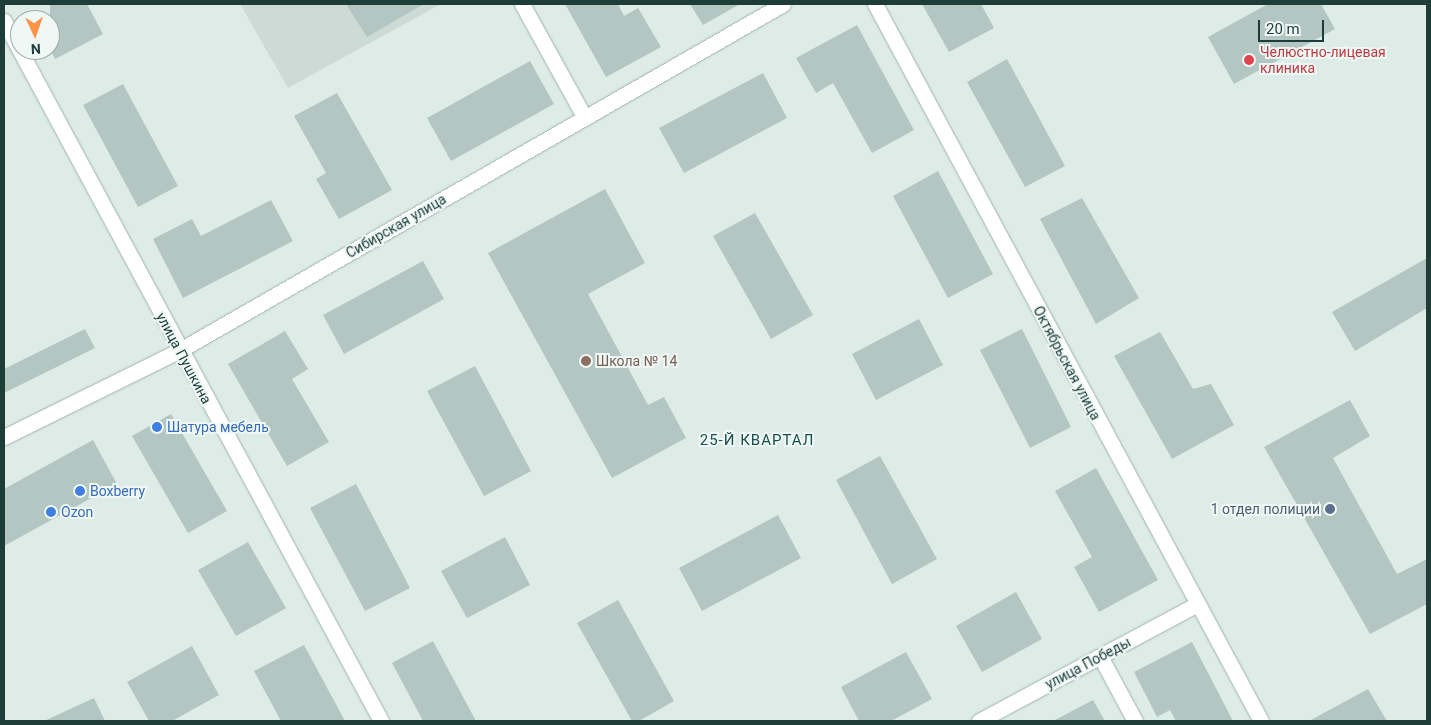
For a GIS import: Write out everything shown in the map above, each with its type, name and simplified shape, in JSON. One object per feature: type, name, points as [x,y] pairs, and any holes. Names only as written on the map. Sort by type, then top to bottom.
[{"type":"street","points":[[522,4],[585,118]]},
{"type":"street","name":"Сибирская улица","points":[[4,437],[180,350],[783,4]]},
{"type":"street","name":"Октябрьская улица","points":[[875,4],[1197,604],[1262,721]]},
{"type":"street","name":"улица Пушкина","points":[[4,21],[381,721]]},
{"type":"street","name":"улица Победы","points":[[979,721],[1197,604]]},
{"type":"street","points":[[1100,656],[1135,721]]},
{"type":"shaded area","points":[[240,4],[441,4],[288,88]]},
{"type":"building","points":[[50,4],[87,4],[103,34],[60,56],[60,10],[50,10]]},
{"type":"building","points":[[346,4],[424,4],[367,37]]},
{"type":"building","points":[[565,4],[618,4],[624,16],[638,8],[661,47],[606,77]]},
{"type":"building","points":[[690,4],[740,4],[703,25]]},
{"type":"building","points":[[922,4],[981,4],[994,28],[949,52]]},
{"type":"building","name":"Челюстно-лицевая клиника","points":[[1268,4],[1321,4],[1335,29],[1234,84],[1208,37]]},
{"type":"building","points":[[857,25],[914,130],[872,153],[833,83],[816,93],[796,58]]},
{"type":"building","points":[[1007,59],[1065,166],[1025,187],[967,82]]},
{"type":"building","points":[[530,61],[554,104],[451,161],[427,118]]},
{"type":"building","points":[[763,73],[787,118],[684,173],[659,128]]},
{"type":"building","points":[[123,84],[178,186],[138,207],[83,105]]},
{"type":"building","points":[[337,93],[392,190],[339,219],[316,179],[326,173],[294,116]]},
{"type":"building","points":[[938,171],[993,274],[948,298],[893,196]]},
{"type":"building","points":[[605,189],[645,263],[588,294],[648,405],[664,397],[686,438],[612,478],[488,253]]},
{"type":"building","points":[[1082,198],[1139,298],[1096,324],[1040,219]]},
{"type":"building","points":[[271,200],[293,241],[183,298],[153,239],[192,219],[201,236]]},
{"type":"building","points":[[755,213],[813,315],[771,339],[713,236]]},
{"type":"building","points":[[1427,258],[1427,308],[1355,351],[1332,312]]},
{"type":"building","points":[[423,261],[444,299],[344,354],[323,315]]},
{"type":"building","points":[[919,319],[943,365],[876,400],[852,354]]},
{"type":"building","points":[[85,329],[95,348],[4,393],[4,369]]},
{"type":"building","points":[[1022,329],[1071,427],[1030,448],[980,350]]},
{"type":"building","points":[[285,331],[308,369],[292,379],[329,442],[287,466],[228,364]]},
{"type":"building","points":[[1160,332],[1193,389],[1211,384],[1234,425],[1172,459],[1114,356]]},
{"type":"building","points":[[475,366],[531,471],[484,496],[427,391]]},
{"type":"building","name":"1 отдел полиции","points":[[1350,400],[1370,436],[1333,458],[1397,574],[1427,559],[1427,604],[1370,634],[1264,447]]},
{"type":"building","points":[[171,414],[227,511],[188,533],[132,436]]},
{"type":"building","points":[[93,440],[117,484],[4,546],[4,489]]},
{"type":"building","points":[[880,456],[937,559],[892,584],[836,480]]},
{"type":"building","points":[[1096,468],[1158,580],[1099,612],[1074,567],[1092,557],[1055,491]]},
{"type":"building","points":[[356,484],[410,588],[365,611],[310,508]]},
{"type":"building","points":[[778,515],[801,558],[702,611],[679,568]]},
{"type":"building","points":[[505,537],[530,585],[467,618],[441,571]]},
{"type":"building","points":[[248,542],[286,608],[236,636],[198,570]]},
{"type":"building","points":[[1016,592],[1042,639],[982,672],[956,626]]},
{"type":"building","points":[[618,600],[674,701],[639,721],[632,721],[577,623]]},
{"type":"building","points":[[433,641],[476,721],[423,721],[392,663]]},
{"type":"building","points":[[1192,642],[1233,721],[1176,721],[1170,710],[1157,717],[1134,672]]},
{"type":"building","points":[[304,645],[345,721],[281,721],[254,671]]},
{"type":"building","points":[[192,646],[219,695],[172,721],[149,721],[127,682]]},
{"type":"building","points":[[906,652],[932,699],[891,721],[859,721],[841,687]]},
{"type":"building","points":[[1368,689],[1387,721],[1309,721]]},
{"type":"building","points":[[94,698],[105,721],[44,721]]},
{"type":"building","points":[[1093,700],[1105,721],[1053,721]]},
{"type":"place","name":"Челюстно-лицевая клиника","points":[[1249,60]]},
{"type":"place","name":"Школа № 14","points":[[586,361]]},
{"type":"place","name":"Шатура мебель","points":[[157,427]]},
{"type":"place","name":"Boxberry","points":[[80,491]]},
{"type":"place","name":"1 отдел полиции","points":[[1330,509]]},
{"type":"place","name":"Ozon","points":[[51,512]]},
{"type":"district","name":"25-Й КВАРТАЛ","points":[[757,441]]}]
